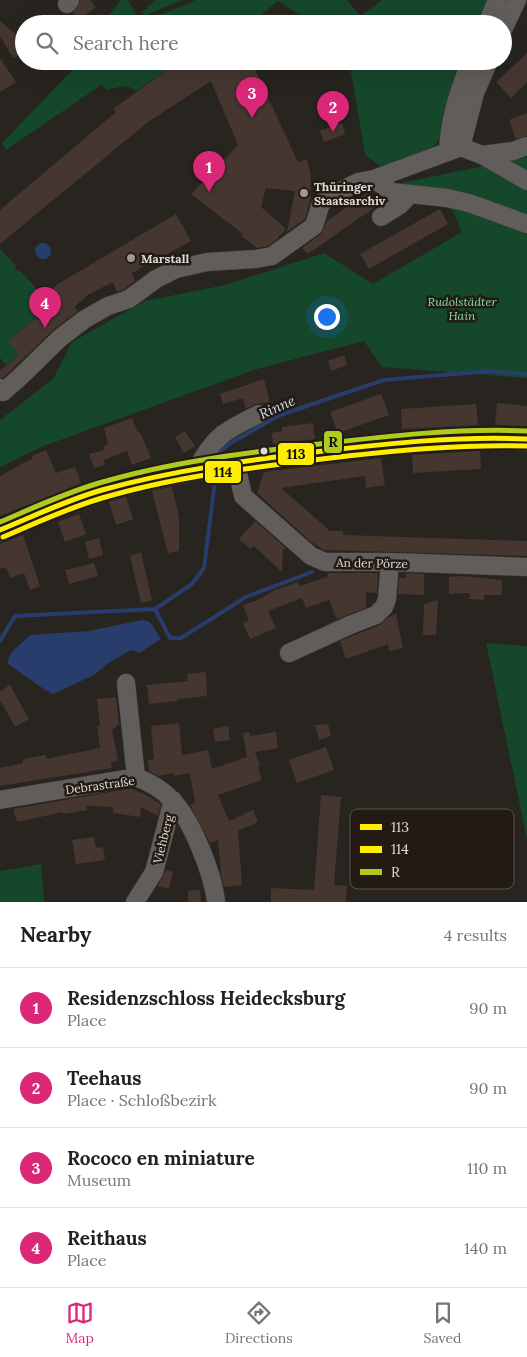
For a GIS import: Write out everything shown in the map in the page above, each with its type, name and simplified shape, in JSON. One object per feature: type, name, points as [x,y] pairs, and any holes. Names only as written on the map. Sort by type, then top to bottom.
[{"type":"main road","points":[[0,530],[102,490],[143,479],[218,466],[406,442],[494,437],[527,439]]},
{"type":"street","points":[[491,15],[497,0]]},
{"type":"street","points":[[510,15],[517,0]]},
{"type":"street","points":[[454,149],[448,134],[468,70]]},
{"type":"street","points":[[454,149],[485,70]]},
{"type":"street","points":[[482,155],[513,151],[527,146]]},
{"type":"street","points":[[0,388],[3,392],[60,338],[85,319],[108,306],[129,299],[169,272],[206,262],[256,259],[272,256],[314,226],[321,204],[333,195],[358,182],[374,179],[454,149],[482,155],[527,181]]},
{"type":"street","points":[[374,179],[392,192],[447,198],[469,203],[527,224]]},
{"type":"street","points":[[381,217],[400,204],[410,194]]},
{"type":"street","points":[[218,466],[207,449],[229,429],[259,414]]},
{"type":"street","name":"An der Pörze","points":[[218,466],[243,496],[311,556],[325,562],[527,566]]},
{"type":"street","points":[[289,653],[376,615],[384,607],[387,598],[390,562]]},
{"type":"street","points":[[126,684],[136,777]]},
{"type":"street","name":"Debrastraße","points":[[0,800],[136,777],[148,782],[173,800],[196,841],[209,870],[216,902]]},
{"type":"street","name":"Viehberg","points":[[135,902],[154,872],[173,800]]},
{"type":"green space","points":[[121,0],[128,0],[136,15],[108,15]]},
{"type":"green space","points":[[156,0],[183,0],[146,15],[144,15],[142,12]]},
{"type":"green space","points":[[196,0],[347,0],[359,15],[300,15],[278,1],[261,15],[160,15]]},
{"type":"green space","points":[[382,0],[493,0],[486,15],[361,15]]},
{"type":"green space","points":[[72,70],[166,70],[136,91],[130,87],[118,87],[107,90],[101,85],[6,150],[2,143]]},
{"type":"green space","points":[[351,70],[463,70],[443,134],[434,146],[382,168],[365,154]]},
{"type":"green space","name":"Rudolstädter Hain","points":[[527,157],[527,378],[382,367],[364,341],[257,369],[41,447],[0,467],[0,420],[53,379],[72,342],[145,301],[225,285],[324,253],[373,284],[462,232],[453,211],[401,183]]},
{"type":"green space","points":[[0,249],[16,266],[15,270],[21,272],[45,298],[51,291],[61,297],[9,340],[19,354],[6,365],[0,358]]},
{"type":"green space","points":[[486,643],[527,646],[527,839]]},
{"type":"green space","points":[[41,864],[44,902],[0,902],[0,871]]},
{"type":"water","points":[[40,243],[46,243],[51,248],[49,257],[40,259],[35,254],[35,248]]},
{"type":"water","points":[[142,620],[150,622],[161,639],[139,653],[131,650],[107,664],[94,675],[53,694],[7,663],[11,653],[30,635],[89,631]]},
{"type":"building","points":[[81,0],[90,0],[96,7],[86,15],[75,15],[73,12]]},
{"type":"building","points":[[0,21],[15,34],[15,57],[13,58],[0,36]]},
{"type":"building","points":[[527,53],[527,82],[511,98],[496,82],[509,70],[512,70],[512,67]]},
{"type":"building","points":[[0,58],[16,82],[0,92]]},
{"type":"building","points":[[167,70],[255,70],[298,162],[307,159],[311,176],[310,201],[305,219],[287,232],[295,191],[266,188],[261,207],[286,229],[268,246],[257,248],[241,236],[243,234],[191,194],[238,145],[211,81],[148,122],[0,244],[0,210],[116,112],[113,109]]},
{"type":"building","points":[[527,113],[527,136],[516,139],[509,120]]},
{"type":"building","points":[[342,123],[345,134],[324,142],[320,131]]},
{"type":"building","points":[[368,192],[378,205],[308,254],[302,248],[321,234],[327,221]]},
{"type":"building","points":[[440,209],[448,224],[369,269],[360,254]]},
{"type":"building","name":"Marstall","points":[[176,214],[191,241],[132,273],[135,281],[124,289],[117,292],[113,282],[89,294],[74,307],[78,311],[53,330],[3,378],[0,378],[0,371],[19,354],[8,341],[59,299],[51,291],[58,284]]},
{"type":"building","points":[[344,355],[347,365],[331,371],[328,361]]},
{"type":"building","points":[[264,379],[270,402],[255,404],[246,409],[243,398],[223,404],[220,394]]},
{"type":"building","points":[[381,394],[389,415],[338,433],[330,412]]},
{"type":"building","points":[[497,403],[527,406],[527,426],[495,425]]},
{"type":"building","points":[[476,404],[478,425],[402,429],[401,409]]},
{"type":"building","points":[[132,418],[151,458],[132,465],[127,451],[104,460],[105,465],[94,468],[89,454],[104,450],[103,447],[108,443],[104,428]]},
{"type":"building","points":[[313,423],[315,439],[273,444],[272,433],[282,431],[282,427]]},
{"type":"building","points":[[185,431],[195,446],[184,453],[175,437]]},
{"type":"building","points":[[46,450],[56,473],[75,467],[81,483],[0,516],[0,476],[33,458],[32,456]]},
{"type":"building","points":[[480,451],[481,469],[413,473],[412,455]]},
{"type":"building","points":[[381,458],[385,485],[366,488],[365,476],[281,488],[330,531],[343,531],[343,535],[527,541],[527,556],[324,550],[310,541],[257,493],[264,472]]},
{"type":"building","points":[[172,487],[179,517],[179,551],[168,553],[152,491]]},
{"type":"building","points":[[126,497],[133,519],[116,525],[109,502]]},
{"type":"building","points":[[79,514],[86,534],[65,542],[58,522]]},
{"type":"building","points":[[255,521],[287,549],[283,549],[282,572],[254,546],[250,549],[239,539]]},
{"type":"building","points":[[23,535],[40,586],[30,590],[24,573],[10,578],[6,567],[0,569],[0,544]]},
{"type":"building","points":[[99,538],[103,555],[89,559],[85,542]]},
{"type":"building","points":[[141,552],[152,600],[141,603],[130,556]]},
{"type":"building","points":[[94,563],[98,576],[69,584],[65,570]]},
{"type":"building","points":[[328,573],[378,573],[377,593],[366,592],[366,608],[337,619],[329,600],[306,608],[302,598],[268,611],[276,628],[250,639],[243,623],[249,621],[243,605],[298,582],[300,586],[327,577]]},
{"type":"building","points":[[406,573],[424,574],[424,595],[398,594],[399,578],[406,578]]},
{"type":"building","points":[[463,576],[502,580],[502,595],[484,595],[484,600],[469,599],[470,593],[449,594],[449,577]]},
{"type":"building","points":[[438,600],[436,635],[423,635],[424,604]]},
{"type":"building","points":[[396,614],[403,648],[389,651],[388,644],[346,659],[340,641],[380,625]]},
{"type":"building","points":[[206,672],[207,696],[149,704],[147,685],[188,681],[187,674]]},
{"type":"building","points":[[10,685],[29,719],[15,727],[0,700],[0,691]]},
{"type":"building","points":[[116,697],[119,725],[112,729],[118,761],[111,762],[112,768],[0,786],[0,768],[23,763],[23,759],[46,755],[46,759],[100,748],[97,726],[100,726],[97,699]]},
{"type":"building","points":[[179,723],[182,755],[208,750],[212,769],[247,757],[243,733],[249,732],[250,736],[276,732],[278,748],[255,752],[262,780],[218,795],[229,821],[253,810],[258,822],[238,831],[242,885],[224,887],[218,840],[210,843],[190,805],[195,803],[190,773],[158,776],[149,771],[148,760],[154,759],[151,726]]},
{"type":"building","points":[[328,724],[331,736],[319,740],[315,725]]},
{"type":"building","points":[[228,726],[230,740],[215,742],[213,729]]},
{"type":"building","points":[[326,747],[334,770],[297,783],[289,760]]},
{"type":"building","points":[[132,789],[146,795],[161,804],[158,816],[141,807],[140,817],[113,813],[113,807],[86,806],[87,810],[63,814],[63,812],[17,822],[13,809]]},
{"type":"building","points":[[321,795],[341,797],[334,885],[347,886],[346,902],[271,902],[271,888],[314,890]]},
{"type":"building","points":[[94,837],[96,848],[103,847],[105,860],[76,864],[72,840]]},
{"type":"building","points":[[166,870],[173,872],[169,889],[158,886]]},
{"type":"building","points":[[200,890],[201,902],[188,902],[188,891]]},
{"type":"waterway","name":"Rinne","points":[[219,458],[220,452],[229,444],[280,415],[384,380],[489,371],[527,374]]},
{"type":"waterway","name":"Rinne","points":[[0,641],[15,616],[155,609],[192,584],[204,568],[216,473]]},
{"type":"waterway","name":"Rinne","points":[[155,609],[170,638],[181,638],[246,597],[312,572]]},
{"type":"transit line","name":"R","points":[[0,522],[61,496],[99,483],[153,469],[208,459],[291,447],[397,436],[449,432],[527,431]]},
{"type":"transit line","name":"113","points":[[0,530],[63,503],[102,490],[212,466],[295,454],[399,443],[476,438],[527,439]]},
{"type":"transit line","name":"114","points":[[3,537],[64,511],[102,498],[156,484],[211,474],[294,462],[399,451],[475,446],[527,446]]},
{"type":"place","name":"Rococo en miniature","points":[[252,118]]},
{"type":"place","name":"Teehaus","points":[[333,132]]},
{"type":"place","name":"Residenzschloss Heidecksburg","points":[[209,192]]},
{"type":"place","name":"Thüringer Staatsarchiv","points":[[304,193]]},
{"type":"place","name":"Marstall","points":[[131,258]]},
{"type":"place","name":"Reithaus","points":[[45,328]]}]
